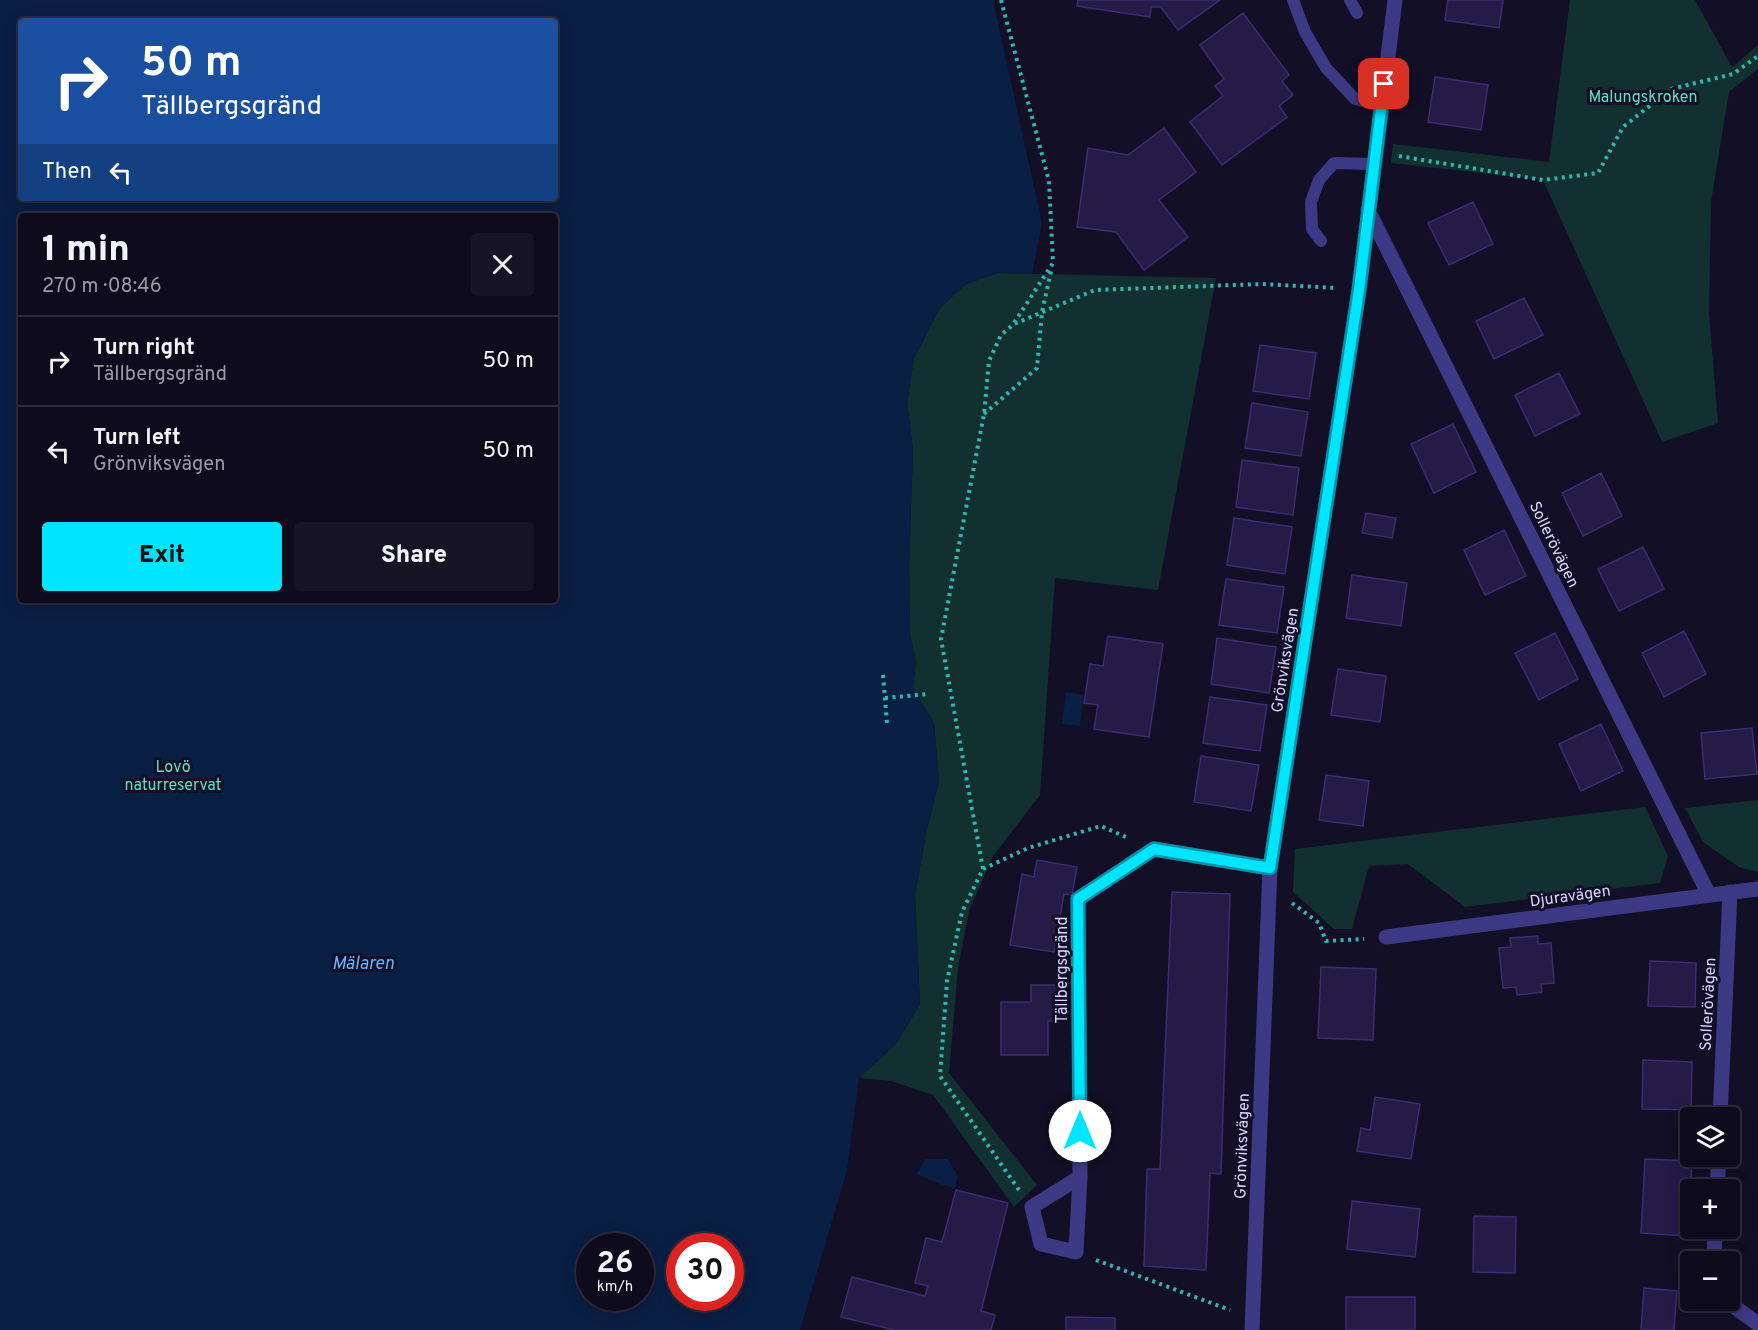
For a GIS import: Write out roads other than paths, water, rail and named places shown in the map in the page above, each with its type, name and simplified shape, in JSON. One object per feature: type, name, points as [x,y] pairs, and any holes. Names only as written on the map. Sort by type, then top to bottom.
[{"type":"street","name":"Grönviksvägen","points":[[1252,1324],[1270,868],[1359,290],[1395,0]]},
{"type":"street","name":"Sollerövägen","points":[[1368,210],[1709,895]]},
{"type":"street","name":"Tällbergsgränd","points":[[1080,1177],[1032,1208],[1041,1244],[1076,1252],[1080,1177],[1078,899],[1154,849],[1270,868]]},
{"type":"street","name":"Djuravägen","points":[[1386,937],[1758,889]]},
{"type":"street","name":"Sollerövägen","points":[[1720,1107],[1730,892]]},
{"type":"street","points":[[1740,1311],[1758,1324]]},
{"type":"lane","points":[[1293,0],[1305,32],[1326,68],[1355,99],[1381,105]]},
{"type":"lane","points":[[1350,0],[1357,13]]},
{"type":"lane","points":[[1322,241],[1312,229],[1311,202],[1319,180],[1334,163],[1374,158]]},
{"type":"water","name":"Mälaren","points":[[0,0],[993,0],[1042,223],[1032,274],[998,273],[966,284],[940,308],[914,358],[907,403],[913,449],[909,565],[910,633],[916,662],[913,688],[934,723],[939,781],[926,833],[915,895],[920,1004],[896,1044],[859,1078],[847,1170],[800,1330],[0,1330]]},
{"type":"water","points":[[1066,692],[1083,695],[1080,726],[1062,724]]},
{"type":"water","points":[[925,1159],[948,1159],[958,1176],[955,1188],[941,1185],[917,1174]]},
{"type":"park label","name":"Malungskroken","points":[[1643,96]]},
{"type":"park label","name":"Lovö naturreservat","points":[[173,775]]}]
